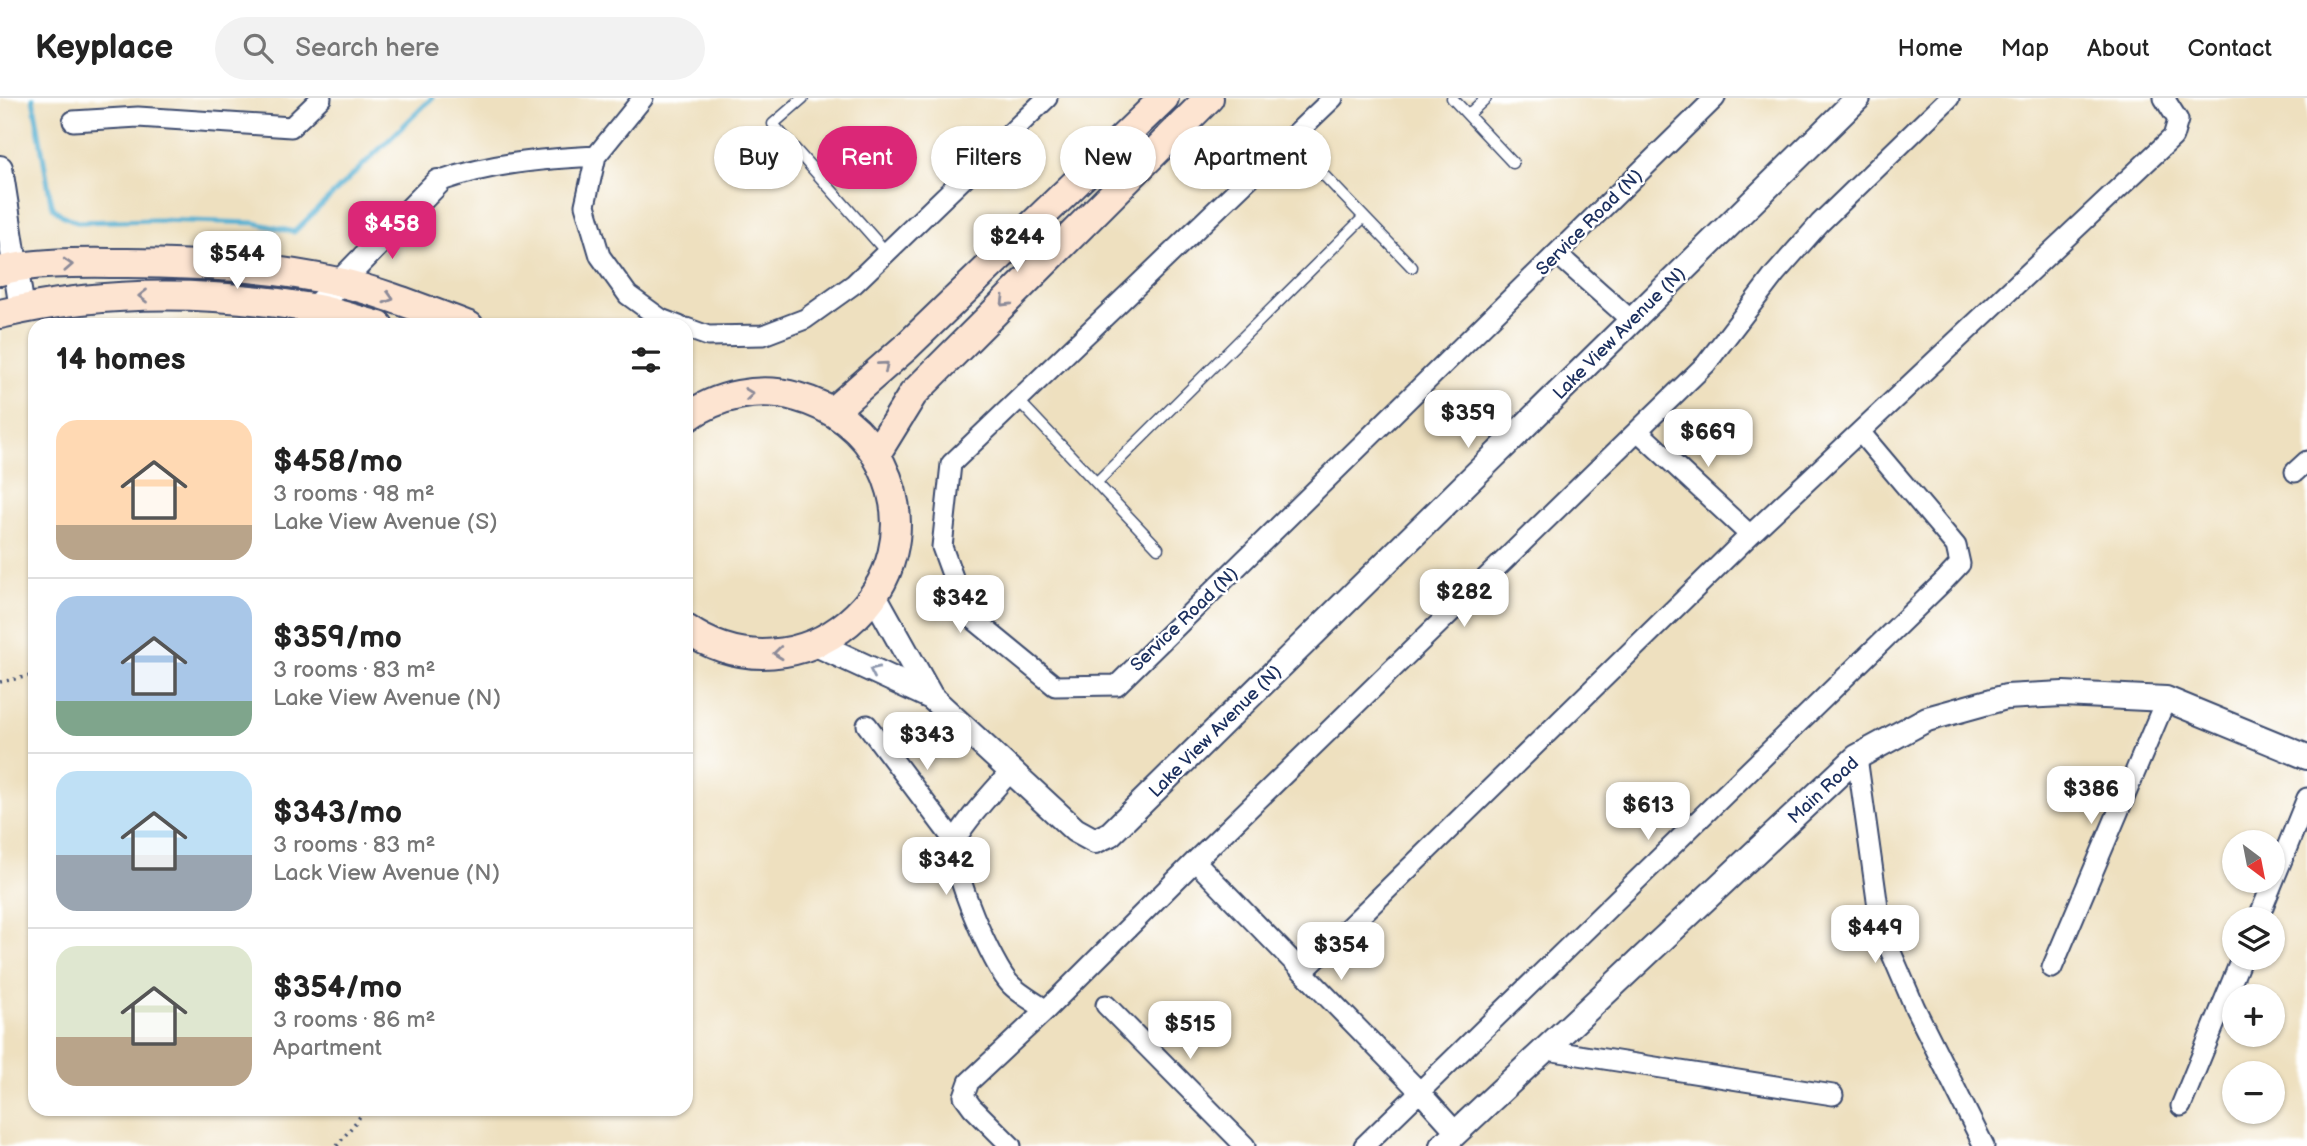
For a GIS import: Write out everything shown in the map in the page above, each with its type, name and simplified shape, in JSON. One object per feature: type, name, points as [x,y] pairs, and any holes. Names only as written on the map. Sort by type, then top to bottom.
[{"type":"main road","points":[[832,411],[906,347],[1164,98]]},
{"type":"main road","points":[[876,454],[913,394],[1209,98]]},
{"type":"main road","points":[[8,269],[102,263],[211,264],[275,270],[339,282],[445,318]]},
{"type":"main road","points":[[11,312],[107,296],[223,297],[315,308],[351,318]]},
{"type":"main road","points":[[693,411],[716,401],[763,392],[811,400],[832,411],[864,437],[876,454],[887,476],[894,500],[896,525],[893,550],[886,573],[874,595],[858,615],[839,632],[816,644],[788,653],[758,655],[728,650],[693,634]]},
{"type":"street","points":[[643,98],[596,156],[585,205],[600,256],[628,295],[660,318]]},
{"type":"street","points":[[693,331],[708,336],[764,335],[805,319],[854,284],[1047,98]]},
{"type":"street","name":"Service Road (N)","points":[[1303,126],[1332,98]]},
{"type":"street","name":"Service Road (N)","points":[[1237,189],[951,464],[943,547],[965,614],[1055,686],[1117,685],[1715,98]]},
{"type":"street","name":"Lake View Avenue (N)","points":[[1011,771],[1075,830],[1095,841],[1110,834],[1858,98]]},
{"type":"street","points":[[1011,1146],[964,1096],[969,1082],[1639,432],[1706,364],[1775,274],[1820,223],[1949,98]]},
{"type":"street","points":[[1303,972],[1750,536],[2172,137],[2178,120],[2164,98]]},
{"type":"street","points":[[73,121],[136,108],[291,127],[313,102]]},
{"type":"street","points":[[315,308],[438,182],[471,170],[529,160],[596,156]]},
{"type":"street","points":[[0,168],[11,312]]},
{"type":"street","points":[[1557,254],[1632,321]]},
{"type":"street","points":[[1639,432],[1750,536]]},
{"type":"street","points":[[1364,1146],[1960,564],[1956,546],[1860,432]]},
{"type":"street","points":[[874,595],[931,697]]},
{"type":"street","points":[[816,644],[931,697],[1011,771],[971,818],[955,842]]},
{"type":"street","name":"Main Road","points":[[1449,1139],[1857,757],[1927,719],[2006,697],[2063,694],[2166,699],[2307,757]]},
{"type":"street","points":[[2052,968],[2166,699]]},
{"type":"street","points":[[867,725],[955,842],[956,865],[989,952],[1010,985],[1046,1010]]},
{"type":"street","points":[[1857,757],[1881,929],[1915,1008],[1984,1146]]},
{"type":"street","points":[[2263,907],[2307,798]]},
{"type":"street","points":[[1195,862],[1419,1091],[1449,1139]]},
{"type":"street","points":[[2181,1106],[2237,970]]},
{"type":"street","points":[[1106,1005],[1245,1146]]},
{"type":"street","points":[[1547,1049],[1833,1095]]},
{"type":"lane","points":[[803,98],[773,124],[887,253]]},
{"type":"lane","points":[[1452,98],[1513,163]]},
{"type":"lane","points":[[1469,114],[1486,98]]},
{"type":"lane","points":[[1331,183],[1412,267]]},
{"type":"lane","points":[[1097,482],[1364,217]]},
{"type":"lane","points":[[1018,400],[1158,548]]},
{"type":"path","points":[[0,682],[28,676]]},
{"type":"path","points":[[337,1146],[360,1116]]},
{"type":"waterway","points":[[33,98],[51,202],[54,209],[62,215],[77,222],[156,220],[255,223],[294,232],[432,98]]}]
